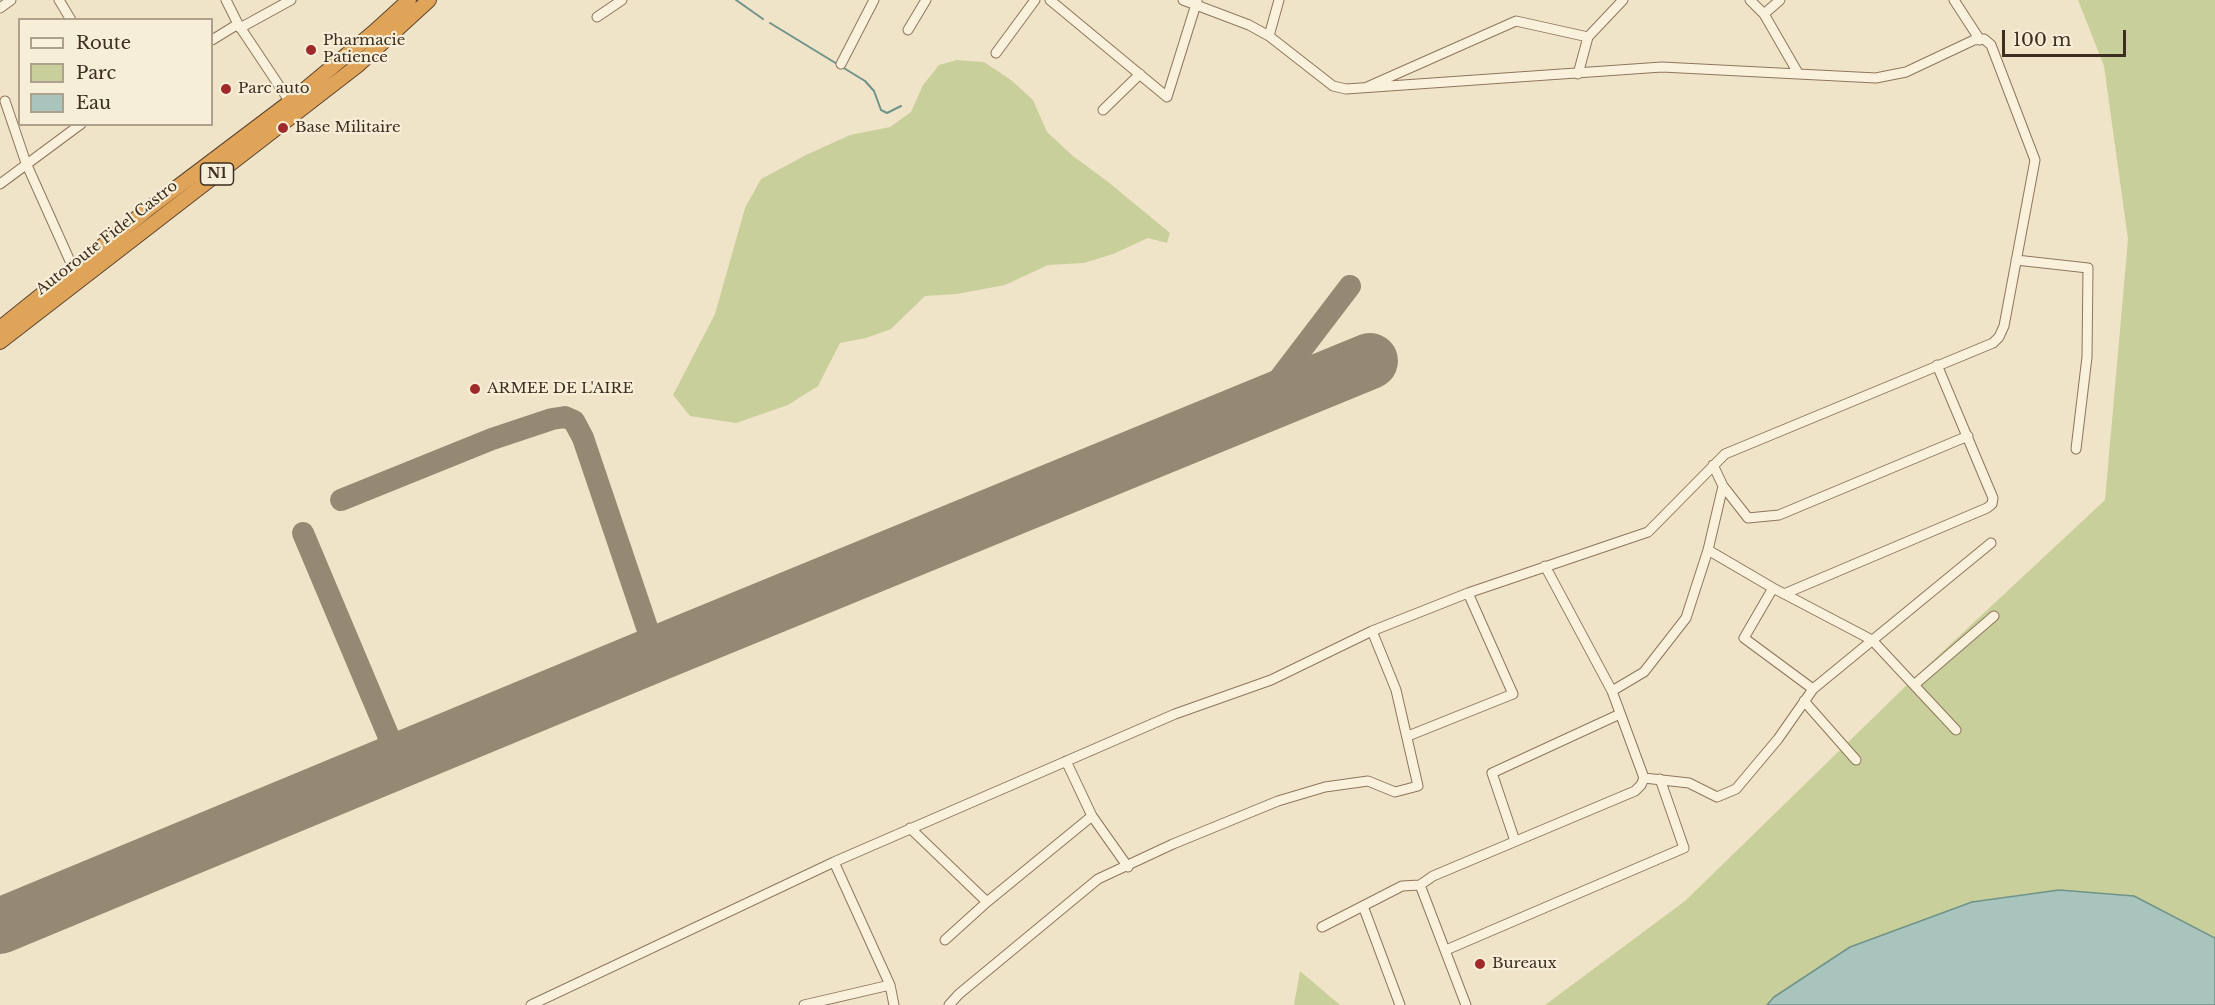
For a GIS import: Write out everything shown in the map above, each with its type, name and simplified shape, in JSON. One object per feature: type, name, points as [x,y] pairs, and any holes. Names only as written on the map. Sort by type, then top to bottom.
[{"type":"highway","name":"Autoroute Fidel Castro","points":[[0,328],[147,210],[290,102],[409,0]]},
{"type":"highway","name":"Autoroute Fidel Castro","points":[[0,342],[357,66],[429,0]]},
{"type":"street","points":[[0,8],[11,0]]},
{"type":"street","points":[[58,0],[70,18]]},
{"type":"street","points":[[225,0],[239,26],[290,102]]},
{"type":"street","points":[[213,39],[291,0]]},
{"type":"street","points":[[597,17],[622,0]]},
{"type":"street","points":[[841,64],[874,0]]},
{"type":"street","points":[[908,30],[926,0]]},
{"type":"street","points":[[996,53],[1035,0]]},
{"type":"street","points":[[1050,0],[1167,97],[1196,3]]},
{"type":"street","points":[[531,1005],[834,862],[1175,714],[1271,680],[1372,632],[1468,593],[1648,532],[1725,454],[1993,343],[2004,326],[2035,160],[1990,45],[1984,39],[1974,40],[1906,72],[1876,78],[1662,67],[1360,90],[1333,86],[1269,36],[1249,25],[1183,0]]},
{"type":"street","points":[[1269,36],[1279,0]]},
{"type":"street","points":[[1578,74],[1588,37],[1623,0]]},
{"type":"street","points":[[1750,0],[1764,14],[1798,74]]},
{"type":"street","points":[[1764,14],[1780,0]]},
{"type":"street","points":[[1954,0],[1980,39]]},
{"type":"street","points":[[1360,90],[1516,21],[1588,37]]},
{"type":"street","points":[[1103,110],[1140,74]]},
{"type":"street","points":[[5,101],[26,163],[74,270]]},
{"type":"street","points":[[0,184],[78,126]]},
{"type":"street","points":[[2016,260],[2088,268],[2087,357],[2076,449]]},
{"type":"street","points":[[1784,594],[1992,504],[1993,498],[1937,365]]},
{"type":"street","points":[[1713,465],[1723,486],[1748,518],[1779,515],[1968,436]]},
{"type":"street","points":[[1612,691],[1644,672],[1686,618],[1708,550],[1723,486]]},
{"type":"street","points":[[1644,778],[1689,783],[1718,797],[1736,789],[1778,739],[1813,689],[1991,543]]},
{"type":"street","points":[[1708,550],[1773,588],[1872,640],[1956,730]]},
{"type":"street","points":[[1322,927],[1402,886],[1420,885],[1433,876],[1635,791],[1641,785],[1644,778],[1612,691],[1545,566]]},
{"type":"street","points":[[1773,588],[1744,638],[1813,689]]},
{"type":"street","points":[[1408,736],[1513,694],[1468,593]]},
{"type":"street","points":[[1914,685],[1995,616]]},
{"type":"street","points":[[949,1005],[959,994],[1098,879],[1278,801],[1325,787],[1368,781],[1395,792],[1418,786],[1396,690],[1372,632]]},
{"type":"street","points":[[1804,701],[1856,760]]},
{"type":"street","points":[[1515,841],[1492,773],[1620,714]]},
{"type":"street","points":[[1066,761],[1092,816],[1128,867]]},
{"type":"street","points":[[1446,950],[1684,848],[1660,779]]},
{"type":"street","points":[[945,940],[987,902],[1092,816]]},
{"type":"street","points":[[910,828],[987,902]]},
{"type":"street","points":[[834,862],[890,985],[894,1005]]},
{"type":"street","points":[[1420,885],[1466,1005]]},
{"type":"street","points":[[1363,906],[1400,1005]]},
{"type":"street","points":[[804,1005],[890,985]]},
{"type":"green space","points":[[2078,0],[2215,0],[2215,938],[2134,896],[1972,902],[1850,947],[1774,997],[1767,1005],[1545,1005],[1685,901],[1911,681],[2105,500],[2128,239],[2104,66]]},
{"type":"green space","points":[[957,60],[984,62],[1011,80],[1033,100],[1047,132],[1073,156],[1170,233],[1167,243],[1148,238],[1113,254],[1084,263],[1048,265],[1005,285],[957,294],[925,296],[891,329],[866,338],[840,343],[818,386],[788,405],[736,423],[690,416],[673,395],[715,314],[745,208],[761,179],[850,135],[890,127],[911,112],[923,85],[939,65]]},
{"type":"green space","points":[[1300,971],[1340,1005],[1294,1005]]},
{"type":"water","points":[[2059,890],[2134,896],[2215,938],[2215,1005],[1767,1005],[1774,997],[1850,947],[1972,902]]},
{"type":"waterway","points":[[736,0],[763,19]]},
{"type":"waterway","points":[[770,23],[865,81],[874,91],[881,110],[887,113],[901,106]]},
{"type":"taxiway","points":[[1243,413],[1270,391],[1350,286]]},
{"type":"taxiway","points":[[341,500],[492,439],[552,419],[565,417],[574,421],[583,438],[656,654]]},
{"type":"taxiway","points":[[303,533],[399,761]]},
{"type":"runway","points":[[0,926],[1370,361]]},
{"type":"place","name":"Pharmacie Patience","points":[[311,50]]},
{"type":"place","name":"Parc auto","points":[[226,89]]},
{"type":"place","name":"Base Militaire","points":[[283,128]]},
{"type":"place","name":"ARMEE DE L'AIRE","points":[[475,389]]},
{"type":"place","name":"Bureaux","points":[[1480,964]]}]
